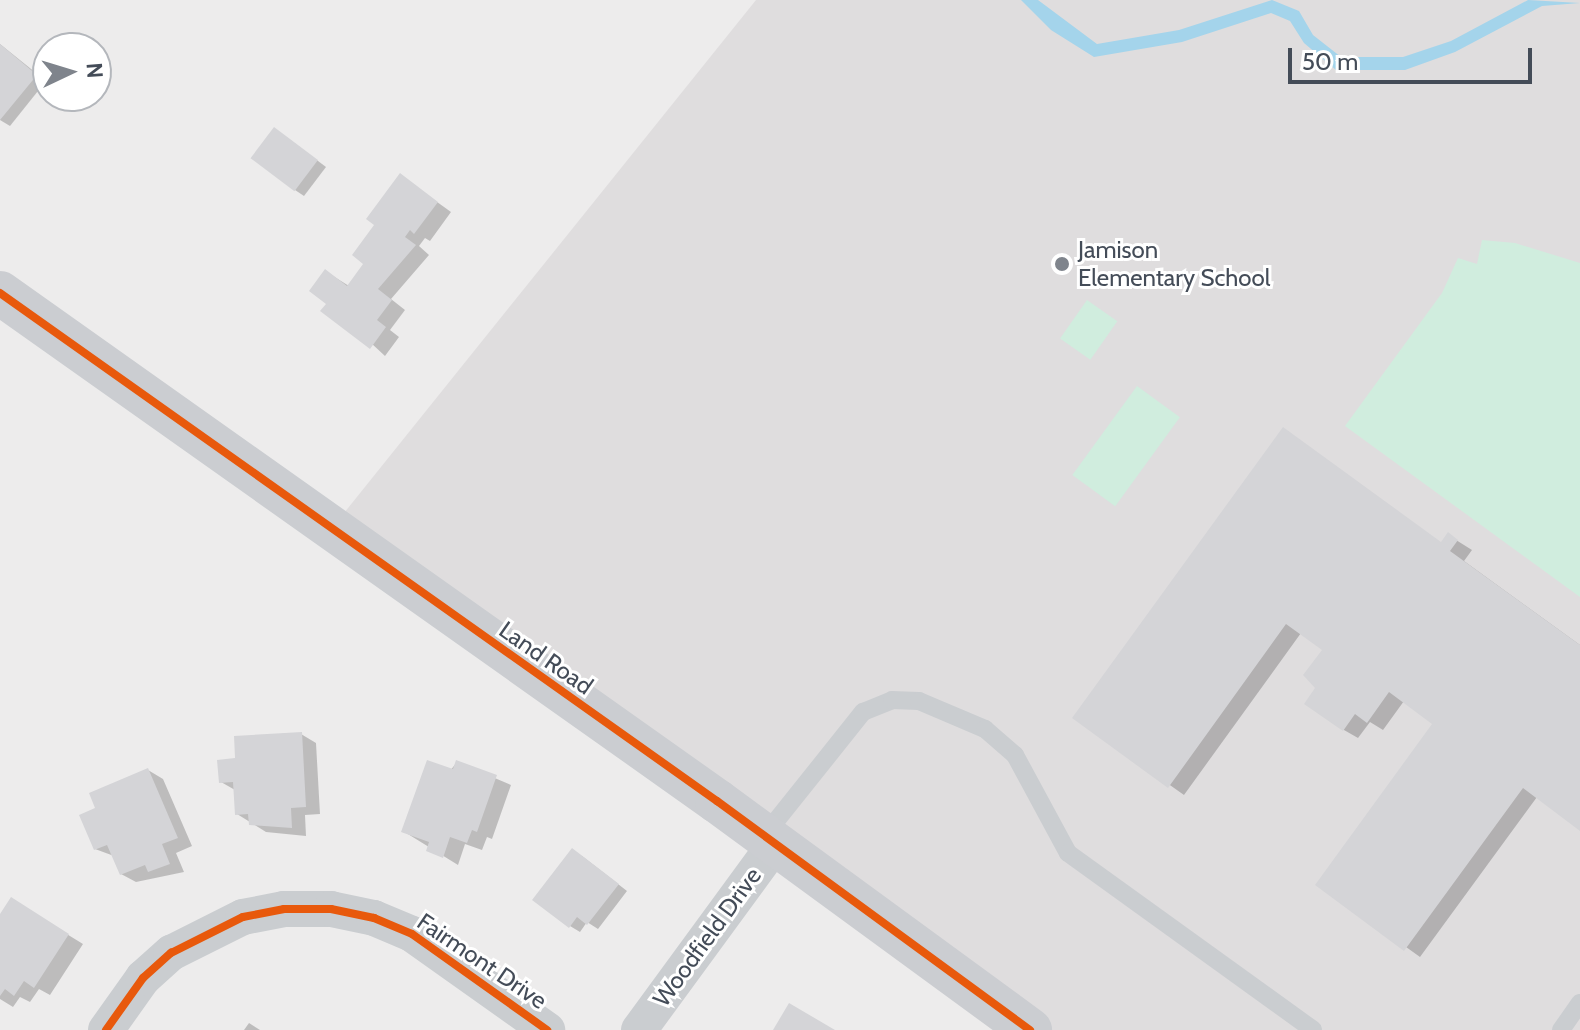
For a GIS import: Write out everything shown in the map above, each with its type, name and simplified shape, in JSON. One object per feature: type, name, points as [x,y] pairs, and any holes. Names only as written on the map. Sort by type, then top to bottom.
[{"type":"street","name":"Land Road","points":[[0,293],[769,840],[1030,1030]]},
{"type":"street","name":"Woodfield Drive","points":[[639,1030],[769,840]]},
{"type":"street","name":"Fairmont Drive","points":[[106,1030],[143,978],[171,953],[243,917],[284,909],[331,909],[374,918],[412,934],[547,1030]]},
{"type":"lane","points":[[769,840],[863,712],[892,700],[919,701],[985,729],[1015,755],[1068,853],[1313,1030]]},
{"type":"lane","points":[[1561,1030],[1580,1003]]},
{"type":"shaded area","name":"Jamison Elementary School","points":[[756,0],[1580,0],[1580,1030],[1024,1030],[332,528]]},
{"type":"green space","points":[[1482,240],[1515,243],[1580,263],[1580,597],[1345,426],[1442,293],[1458,258],[1477,264]]},
{"type":"green space","points":[[1087,300],[1117,321],[1090,360],[1060,339]]},
{"type":"green space","points":[[1137,386],[1180,417],[1115,506],[1072,475]]},
{"type":"water","points":[[1021,0],[1038,0],[1097,44],[1179,30],[1272,0],[1299,11],[1313,35],[1341,57],[1403,57],[1451,41],[1528,0],[1580,3],[1542,6],[1455,52],[1405,70],[1336,70],[1304,43],[1290,21],[1271,13],[1182,42],[1094,57],[1051,30]]},
{"type":"building","points":[[0,44],[32,71],[32,81],[0,120]]},
{"type":"building","points":[[274,127],[318,160],[294,191],[251,158]]},
{"type":"building","points":[[400,173],[438,202],[414,234],[410,230],[405,237],[416,245],[378,289],[392,300],[377,320],[386,327],[370,349],[320,311],[326,304],[309,291],[325,269],[347,286],[363,264],[352,255],[374,225],[366,219]]},
{"type":"building","points":[[1283,427],[1441,542],[1448,532],[1458,540],[1450,551],[1580,645],[1580,831],[1523,788],[1404,951],[1315,885],[1432,724],[1389,692],[1367,723],[1355,714],[1343,731],[1304,704],[1315,688],[1303,675],[1322,650],[1286,624],[1168,788],[1072,718]]},
{"type":"building","points":[[302,732],[306,807],[291,808],[292,828],[249,825],[248,814],[235,815],[233,782],[219,783],[217,760],[235,758],[234,736]]},
{"type":"building","points":[[427,760],[453,769],[456,760],[497,775],[477,832],[472,830],[467,843],[450,837],[443,858],[426,851],[429,842],[401,832]]},
{"type":"building","points":[[148,768],[178,838],[162,844],[170,864],[148,872],[145,865],[120,875],[107,845],[94,850],[79,815],[95,808],[89,793]]},
{"type":"building","points":[[572,848],[619,884],[587,925],[577,917],[569,928],[532,900]]},
{"type":"building","points":[[11,897],[69,934],[34,988],[24,981],[14,996],[5,989],[0,996],[0,914]]},
{"type":"building","points":[[789,1003],[835,1030],[773,1030]]},
{"type":"cycle path","points":[[0,293],[717,801],[1030,1030]]},
{"type":"cycle path","points":[[106,1030],[143,978],[171,953],[243,917],[284,909],[331,909],[374,918],[412,934],[547,1030]]},
{"type":"place","name":"Jamison Elementary School","points":[[1062,264]]}]
